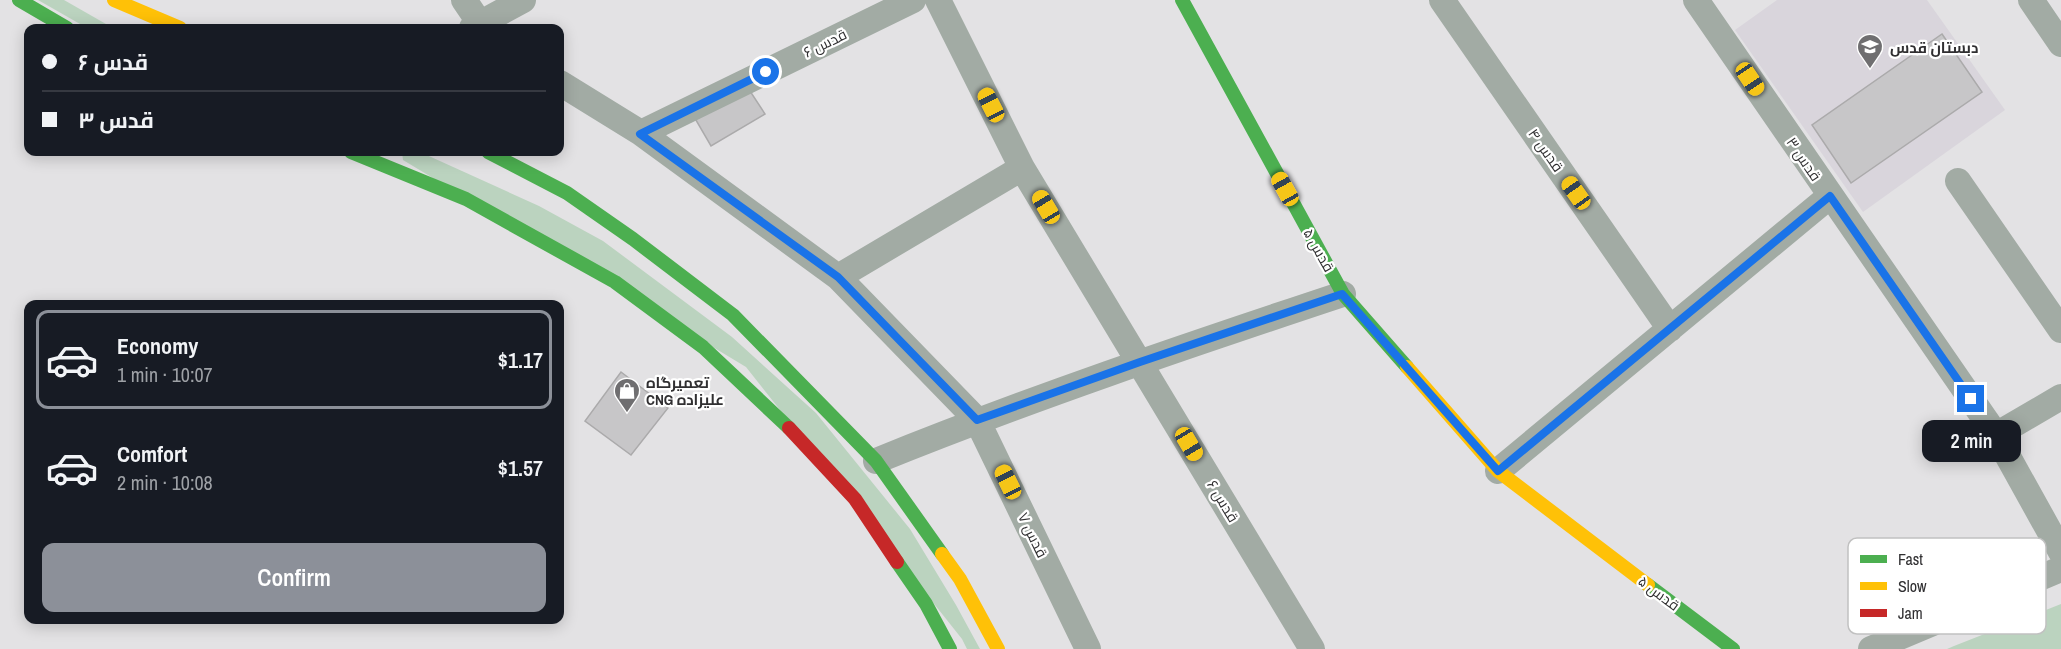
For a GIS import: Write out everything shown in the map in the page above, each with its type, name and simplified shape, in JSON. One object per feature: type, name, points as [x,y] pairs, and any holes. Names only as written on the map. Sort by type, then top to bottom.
[{"type":"main road","points":[[19,0],[59,24]]},
{"type":"main road","points":[[114,0],[169,24]]},
{"type":"main road","points":[[161,0],[161,21]]},
{"type":"main road","name":"قدس ۵","points":[[1182,0],[1342,294],[1498,471],[1733,649]]},
{"type":"main road","points":[[360,156],[476,205],[615,282],[703,347],[776,414],[855,499],[926,604],[950,649]]},
{"type":"main road","points":[[496,156],[567,193],[633,239],[733,315],[798,378],[876,461],[960,579],[998,649]]},
{"type":"street","points":[[464,0],[476,24]]},
{"type":"street","points":[[483,24],[523,0]]},
{"type":"street","name":"قدس ۶","points":[[640,134],[913,0]]},
{"type":"street","name":"قدس ۶","points":[[938,0],[1022,168],[1312,649]]},
{"type":"street","name":"قدس ۴","points":[[1442,0],[1670,329]]},
{"type":"street","name":"قدس ۳","points":[[1696,0],[1996,435],[2061,552]]},
{"type":"street","points":[[2031,0],[2061,44]]},
{"type":"street","name":"قدس ۷","points":[[564,86],[640,134],[838,277],[977,420],[1088,649]]},
{"type":"street","points":[[838,277],[1022,168]]},
{"type":"street","points":[[1958,182],[2061,330]]},
{"type":"street","points":[[1498,471],[1830,196]]},
{"type":"street","points":[[876,461],[977,420],[1342,294]]},
{"type":"street","points":[[1996,435],[2061,397]]},
{"type":"street","points":[[2046,575],[2061,569]]},
{"type":"street","points":[[1871,649],[1907,634]]},
{"type":"shaded area","name":"دبستان قدس","points":[[1777,0],[1927,0],[2005,110],[1863,212],[1735,30]]},
{"type":"green space","points":[[38,0],[64,0],[106,24],[80,24]]},
{"type":"green space","points":[[402,156],[429,156],[539,206],[603,241],[732,337],[816,413],[910,529],[980,649],[967,649],[962,639],[746,367],[403,160]]},
{"type":"green space","points":[[2061,604],[2061,649],[1947,649],[1985,634],[2046,634],[2046,610]]},
{"type":"building","points":[[1942,34],[1982,92],[1851,183],[1812,125]]},
{"type":"building","points":[[746,85],[765,114],[711,146],[693,115]]},
{"type":"building","name":"تعمیرگاه CNG علیزاده","points":[[621,372],[668,408],[631,455],[585,421]]},
{"type":"traffic: fast","points":[[19,0],[60,24]]},
{"type":"traffic: fast","points":[[1182,0],[1343,294],[1407,367]]},
{"type":"traffic: fast","points":[[361,156],[466,199],[615,282],[703,347],[789,428]]},
{"type":"traffic: fast","points":[[496,156],[567,193],[633,239],[733,315],[876,461],[942,554]]},
{"type":"traffic: fast","points":[[897,562],[926,604],[950,649]]},
{"type":"traffic: fast","points":[[1648,585],[1733,649]]},
{"type":"traffic: slow","points":[[114,0],[171,24]]},
{"type":"traffic: slow","points":[[1407,367],[1498,471],[1648,585]]},
{"type":"traffic: slow","points":[[942,554],[960,579],[998,649]]},
{"type":"traffic: jam","points":[[789,428],[855,499],[897,562]]},
{"type":"place","name":"دبستان قدس","points":[[1870,70]]},
{"type":"place","name":"تعمیرگاه CNG علیزاده","points":[[627,414]]},
{"type":"route","points":[[766,72],[640,134],[838,277],[977,420],[1342,294],[1498,471],[1830,196],[1971,399]]}]
